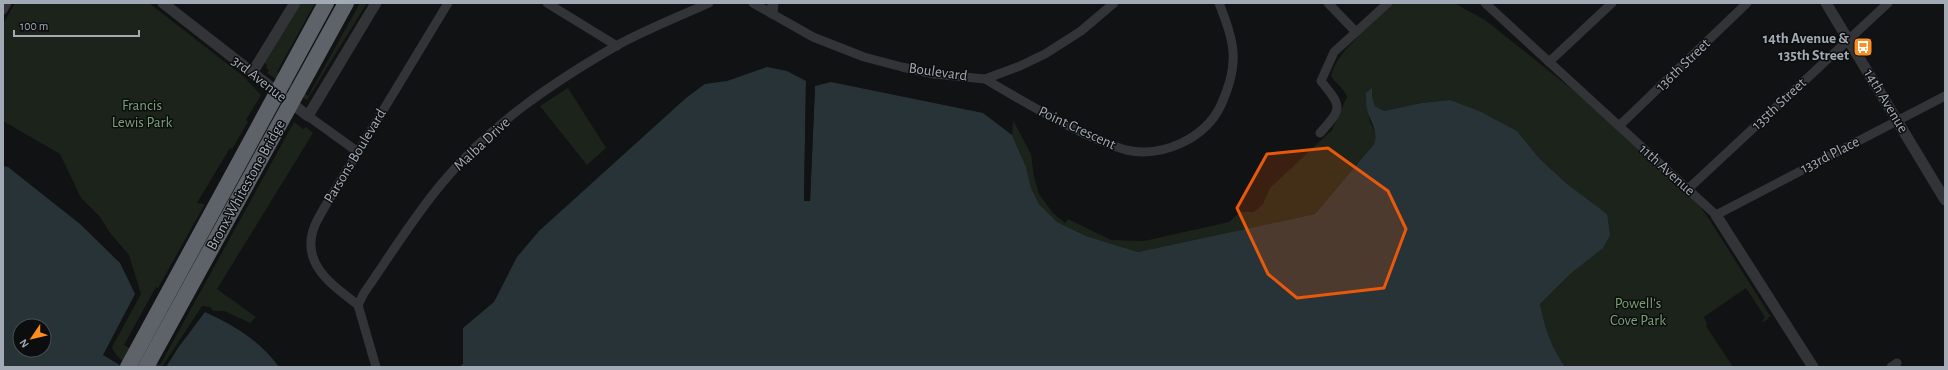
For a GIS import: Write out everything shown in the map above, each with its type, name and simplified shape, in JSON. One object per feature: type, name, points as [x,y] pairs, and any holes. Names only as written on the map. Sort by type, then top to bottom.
[{"type":"highway","name":"Bronx-Whitestone Bridge","points":[[128,367],[326,3]]},
{"type":"highway","name":"Bronx-Whitestone Bridge","points":[[146,367],[346,3]]},
{"type":"street","points":[[3,10],[7,3]]},
{"type":"street","name":"3rd Avenue","points":[[163,3],[308,116],[358,152]]},
{"type":"street","points":[[252,73],[295,3]]},
{"type":"street","points":[[308,116],[376,3]]},
{"type":"street","name":"Parsons Boulevard","points":[[358,305],[328,281],[320,272],[311,248],[314,226],[448,3]]},
{"type":"street","points":[[546,3],[617,46]]},
{"type":"street","name":"Malba Drive","points":[[358,305],[364,293],[436,190],[467,156],[518,110],[617,46],[709,3]]},
{"type":"street","name":"Boulevard","points":[[753,3],[772,8],[813,37],[864,56],[934,74],[985,78],[1020,66],[1045,54],[1081,31],[1111,4]]},
{"type":"street","name":"Point Crescent","points":[[985,78],[1048,116],[1110,146],[1127,150],[1145,151],[1166,148],[1192,137],[1211,121],[1219,108],[1230,83],[1234,64],[1234,52],[1232,38],[1219,3]]},
{"type":"street","points":[[1328,3],[1356,32]]},
{"type":"street","points":[[1320,134],[1338,109],[1336,100],[1321,81],[1334,52],[1388,3]]},
{"type":"street","name":"11th Avenue","points":[[1485,3],[1716,215],[1813,367]]},
{"type":"street","points":[[1549,62],[1612,3]]},
{"type":"street","name":"136th Street","points":[[1619,126],[1747,3]]},
{"type":"street","name":"14th Avenue","points":[[1826,3],[1945,200]]},
{"type":"street","name":"135th Street","points":[[1688,189],[1888,3]]},
{"type":"street","name":"133rd Place","points":[[1716,215],[1945,96]]},
{"type":"street","points":[[358,305],[376,367]]},
{"type":"highlighted area","points":[[1328,148],[1388,191],[1406,229],[1384,288],[1297,298],[1268,274],[1237,208],[1267,154]]},
{"type":"green space","name":"Francis Lewis Park","points":[[15,3],[149,3],[243,76],[261,95],[246,120],[248,122],[232,149],[230,148],[197,203],[205,204],[124,345],[160,365],[294,122],[303,129],[306,127],[313,133],[217,289],[256,317],[250,323],[224,311],[213,311],[210,307],[202,306],[162,367],[133,365],[127,363],[116,354],[112,347],[141,294],[129,255],[110,233],[100,217],[81,198],[60,154],[3,121],[3,24]]},
{"type":"green space","points":[[301,3],[315,3],[277,72],[308,96],[360,3],[367,3],[307,100],[267,73],[269,70],[266,68],[267,65],[264,62]]},
{"type":"green space","name":"Powell's Cove Park","points":[[1394,3],[1453,3],[1485,20],[1578,94],[1693,197],[1709,219],[1771,317],[1768,317],[1768,319],[1761,323],[1765,317],[1746,288],[1704,317],[1707,324],[1706,326],[1733,367],[1565,367],[1549,337],[1540,304],[1569,274],[1607,214],[1566,183],[1539,158],[1517,131],[1450,100],[1421,103],[1384,111],[1375,106],[1372,97],[1372,88],[1369,117],[1376,136],[1374,144],[1315,214],[1138,252],[1086,236],[1057,222],[1039,204],[1031,188],[1026,167],[1012,135],[1013,120],[1031,154],[1034,177],[1039,194],[1053,213],[1065,223],[1068,219],[1111,240],[1144,241],[1229,222],[1240,212],[1254,212],[1263,204],[1270,188],[1332,130],[1347,97],[1344,91],[1331,76],[1334,66],[1348,47],[1367,27]]},
{"type":"green space","points":[[568,88],[606,148],[587,165],[540,106]]},
{"type":"shaded area","points":[[767,67],[787,71],[806,81],[804,201],[810,200],[815,86],[831,82],[983,113],[1012,135],[1026,167],[1031,188],[1039,204],[1057,222],[1086,236],[1138,252],[1315,214],[1374,144],[1375,131],[1368,114],[1366,101],[1366,93],[1372,88],[1372,97],[1375,106],[1384,111],[1421,103],[1450,100],[1479,111],[1517,131],[1539,158],[1566,183],[1607,214],[1610,235],[1603,248],[1570,274],[1540,304],[1549,337],[1565,367],[459,367],[463,364],[463,328],[494,302],[517,257],[539,231],[686,98],[705,84],[727,81]]},
{"type":"shaded area","points":[[3,166],[8,167],[80,224],[120,263],[135,294],[103,355],[123,367],[3,367]]},
{"type":"shaded area","points":[[205,312],[236,328],[255,341],[279,367],[166,367],[178,348]]},
{"type":"pier","points":[[806,79],[808,81],[806,199],[808,199],[814,84],[815,86],[810,201],[804,201]]},
{"type":"place","name":"14th Avenue & 135th Street","points":[[1863,47]]}]
